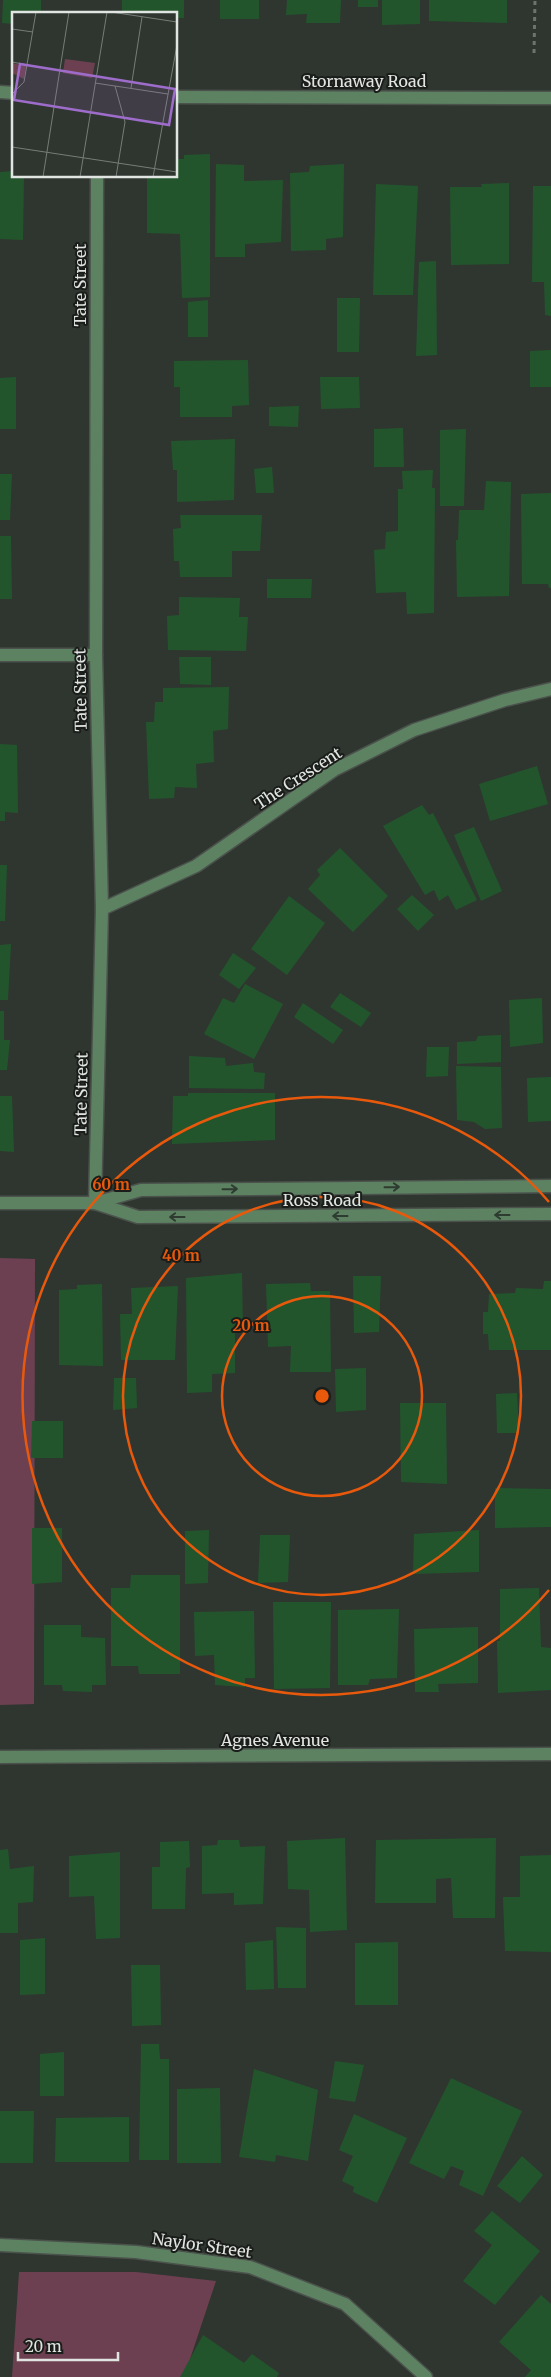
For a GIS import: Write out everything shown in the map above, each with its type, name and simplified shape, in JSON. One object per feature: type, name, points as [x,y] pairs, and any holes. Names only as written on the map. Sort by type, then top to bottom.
[{"type":"street","name":"Stornaway Road","points":[[178,97],[551,98]]},
{"type":"street","name":"Tate Street","points":[[95,1203],[102,908],[96,655],[97,178]]},
{"type":"street","points":[[0,655],[96,655]]},
{"type":"street","name":"The Crescent","points":[[102,908],[196,866],[334,770],[414,730],[505,700],[551,689]]},
{"type":"street","name":"Ross Road","points":[[0,1203],[95,1203],[141,1190],[551,1186]]},
{"type":"street","name":"Ross Road","points":[[95,1203],[138,1217],[551,1214]]},
{"type":"street","name":"Agnes Avenue","points":[[0,1757],[551,1754]]},
{"type":"street","name":"Naylor Street","points":[[0,2245],[136,2252],[250,2267],[345,2304],[426,2377]]},
{"type":"path","points":[[534,53],[535,0]]},
{"type":"shaded area","points":[[0,1258],[35,1259],[34,1704],[0,1705]]},
{"type":"shaded area","points":[[19,2272],[136,2272],[216,2281],[184,2377],[12,2377]]},
{"type":"building","points":[[3,0],[41,0],[41,12],[12,12],[12,24],[2,23]]},
{"type":"building","points":[[122,0],[184,0],[184,18],[178,18],[178,12],[122,12]]},
{"type":"building","points":[[220,0],[259,0],[259,19],[220,19]]},
{"type":"building","points":[[287,0],[341,0],[340,23],[306,23],[307,14],[286,15]]},
{"type":"building","points":[[358,0],[378,0],[378,7],[358,7]]},
{"type":"building","points":[[382,0],[420,0],[420,24],[382,25]]},
{"type":"building","points":[[429,0],[507,0],[507,23],[429,21]]},
{"type":"building","points":[[210,154],[210,297],[182,298],[180,234],[147,233],[147,178],[178,178],[178,159],[184,159],[184,155]]},
{"type":"building","points":[[216,164],[244,165],[244,181],[283,180],[281,242],[245,244],[245,257],[215,257]]},
{"type":"building","points":[[344,164],[343,237],[326,239],[326,250],[291,251],[290,173],[309,172],[310,166]]},
{"type":"building","points":[[12,171],[12,178],[24,178],[23,240],[0,239],[0,172]]},
{"type":"building","points":[[509,183],[509,264],[451,265],[450,187],[482,187],[481,184]]},
{"type":"building","points":[[376,184],[418,186],[413,295],[373,295]]},
{"type":"building","points":[[533,186],[551,186],[551,316],[545,315],[544,282],[532,282]]},
{"type":"building","points":[[436,261],[437,355],[416,356],[419,262]]},
{"type":"building","points":[[337,298],[360,298],[359,352],[337,352]]},
{"type":"building","points":[[208,300],[208,337],[188,337],[188,302]]},
{"type":"building","points":[[551,350],[551,387],[530,387],[530,351]]},
{"type":"building","points":[[248,360],[249,405],[232,406],[232,417],[180,417],[180,387],[174,387],[174,361]]},
{"type":"building","points":[[16,377],[16,429],[0,429],[0,378]]},
{"type":"building","points":[[320,377],[359,377],[360,408],[321,409]]},
{"type":"building","points":[[299,406],[298,427],[269,426],[269,407]]},
{"type":"building","points":[[403,428],[404,467],[374,467],[374,429]]},
{"type":"building","points":[[466,429],[464,506],[440,506],[440,430]]},
{"type":"building","points":[[235,439],[234,500],[177,502],[177,470],[173,470],[171,441]]},
{"type":"building","points":[[272,467],[274,493],[256,493],[254,469]]},
{"type":"building","points":[[433,470],[432,488],[435,488],[434,613],[407,614],[406,592],[376,593],[374,550],[385,549],[386,532],[398,531],[398,489],[403,489],[402,471]]},
{"type":"building","points":[[0,474],[12,474],[10,520],[0,520]]},
{"type":"building","points":[[486,481],[511,482],[509,596],[457,597],[456,540],[458,540],[459,510],[484,510]]},
{"type":"building","points":[[551,493],[551,588],[549,588],[548,584],[522,584],[521,494]]},
{"type":"building","points":[[180,515],[262,515],[260,551],[232,551],[232,577],[180,577],[179,561],[174,561],[173,529],[181,528]]},
{"type":"building","points":[[0,536],[11,536],[12,599],[0,599]]},
{"type":"building","points":[[267,579],[312,579],[311,598],[267,598]]},
{"type":"building","points":[[179,597],[240,598],[239,617],[248,617],[246,651],[168,650],[167,616],[179,615]]},
{"type":"building","points":[[179,657],[211,657],[211,685],[180,684]]},
{"type":"building","points":[[229,687],[228,729],[213,731],[214,762],[196,764],[197,788],[175,787],[174,798],[149,799],[146,722],[154,722],[155,702],[163,702],[163,688]]},
{"type":"building","points":[[0,744],[17,745],[18,813],[5,812],[5,821],[0,821]]},
{"type":"building","points":[[537,766],[548,804],[490,821],[479,784]]},
{"type":"building","points":[[422,805],[429,815],[433,813],[477,900],[456,910],[448,895],[439,901],[434,890],[425,895],[383,826]]},
{"type":"building","points":[[474,827],[502,891],[481,901],[454,835]]},
{"type":"building","points":[[340,848],[388,896],[353,932],[308,889],[320,875],[317,870]]},
{"type":"building","points":[[0,865],[7,865],[5,921],[0,921]]},
{"type":"building","points":[[412,895],[434,915],[418,931],[397,909]]},
{"type":"building","points":[[289,896],[325,923],[287,975],[251,949]]},
{"type":"building","points":[[11,944],[8,1000],[0,1000],[0,945]]},
{"type":"building","points":[[233,953],[256,968],[239,989],[219,975]]},
{"type":"building","points":[[245,984],[283,1004],[254,1059],[204,1034],[223,998],[234,1003]]},
{"type":"building","points":[[340,993],[371,1013],[361,1027],[330,1007]]},
{"type":"building","points":[[542,998],[543,1043],[510,1047],[509,1000]]},
{"type":"building","points":[[303,1003],[343,1030],[333,1044],[294,1017]]},
{"type":"building","points":[[0,1011],[4,1011],[4,1040],[10,1040],[7,1070],[0,1070]]},
{"type":"building","points":[[501,1035],[501,1062],[457,1064],[457,1042],[476,1041],[478,1036]]},
{"type":"building","points":[[427,1047],[449,1047],[448,1076],[426,1077]]},
{"type":"building","points":[[189,1056],[225,1058],[226,1066],[253,1063],[254,1072],[265,1073],[264,1089],[189,1088]]},
{"type":"building","points":[[456,1066],[501,1067],[502,1128],[485,1129],[474,1122],[457,1120]]},
{"type":"building","points":[[551,1077],[551,1121],[528,1122],[527,1078]]},
{"type":"building","points":[[188,1093],[275,1093],[275,1140],[172,1144],[173,1096],[188,1096]]},
{"type":"building","points":[[0,1096],[12,1096],[14,1152],[0,1151]]},
{"type":"building","points":[[242,1273],[243,1330],[235,1331],[235,1373],[212,1374],[212,1392],[187,1393],[186,1278]]},
{"type":"building","points":[[353,1276],[381,1276],[379,1332],[354,1333]]},
{"type":"building","points":[[544,1281],[551,1281],[551,1350],[489,1350],[488,1334],[483,1334],[483,1312],[488,1312],[489,1294],[515,1293],[516,1288],[543,1289]]},
{"type":"building","points":[[310,1283],[311,1291],[330,1291],[331,1372],[290,1372],[291,1346],[268,1347],[266,1284]]},
{"type":"building","points":[[102,1284],[103,1366],[59,1365],[59,1290],[77,1289],[77,1285]]},
{"type":"building","points":[[178,1286],[175,1360],[121,1360],[120,1314],[132,1314],[131,1288]]},
{"type":"building","points":[[366,1368],[366,1410],[336,1412],[335,1369]]},
{"type":"building","points":[[114,1378],[136,1378],[137,1408],[113,1410]]},
{"type":"building","points":[[517,1393],[519,1433],[497,1433],[496,1394]]},
{"type":"building","points":[[400,1403],[446,1403],[447,1484],[401,1482]]},
{"type":"building","points":[[32,1421],[63,1421],[63,1458],[31,1458]]},
{"type":"building","points":[[495,1488],[551,1489],[551,1527],[495,1528]]},
{"type":"building","points":[[32,1528],[62,1528],[62,1582],[32,1584]]},
{"type":"building","points":[[209,1530],[208,1583],[185,1584],[185,1531]]},
{"type":"building","points":[[479,1530],[479,1572],[413,1574],[414,1534]]},
{"type":"building","points":[[260,1535],[290,1535],[288,1582],[258,1583]]},
{"type":"building","points":[[131,1575],[180,1575],[180,1674],[139,1674],[138,1666],[111,1666],[111,1588],[130,1588]]},
{"type":"building","points":[[539,1588],[541,1647],[551,1648],[551,1690],[498,1693],[497,1641],[500,1641],[500,1589]]},
{"type":"building","points":[[273,1602],[331,1602],[330,1688],[274,1689]]},
{"type":"building","points":[[399,1609],[397,1678],[370,1679],[368,1685],[338,1685],[338,1610]]},
{"type":"building","points":[[254,1611],[255,1678],[245,1678],[245,1687],[215,1685],[214,1655],[195,1656],[194,1612]]},
{"type":"building","points":[[44,1625],[81,1625],[81,1637],[105,1638],[106,1685],[92,1685],[92,1692],[63,1691],[62,1685],[44,1685]]},
{"type":"building","points":[[478,1627],[478,1683],[438,1684],[439,1692],[415,1692],[414,1629]]},
{"type":"building","points":[[345,1838],[347,1930],[310,1932],[309,1890],[288,1889],[287,1841]]},
{"type":"building","points":[[496,1838],[495,1918],[453,1918],[451,1878],[436,1879],[436,1903],[375,1903],[376,1840]]},
{"type":"building","points":[[218,1840],[239,1840],[240,1847],[265,1846],[263,1904],[234,1905],[234,1893],[202,1894],[202,1846],[217,1845]]},
{"type":"building","points":[[189,1841],[190,1867],[186,1868],[185,1909],[152,1909],[152,1867],[160,1867],[160,1842]]},
{"type":"building","points":[[8,1849],[10,1869],[34,1866],[33,1902],[18,1903],[18,1933],[0,1933],[0,1850]]},
{"type":"building","points":[[120,1852],[120,1938],[96,1939],[94,1896],[69,1897],[69,1856]]},
{"type":"building","points":[[551,1855],[551,1952],[505,1951],[503,1897],[520,1897],[520,1856]]},
{"type":"building","points":[[276,1927],[306,1928],[306,1988],[278,1988]]},
{"type":"building","points":[[45,1938],[45,1994],[20,1995],[20,1940]]},
{"type":"building","points":[[273,1940],[274,1989],[246,1990],[245,1943]]},
{"type":"building","points":[[398,1942],[398,2005],[355,2005],[355,1943]]},
{"type":"building","points":[[131,1965],[160,1965],[161,2025],[132,2026]]},
{"type":"building","points":[[141,2044],[159,2044],[160,2059],[169,2059],[169,2160],[139,2160]]},
{"type":"building","points":[[64,2052],[64,2096],[40,2096],[40,2054]]},
{"type":"building","points":[[335,2061],[364,2065],[355,2102],[329,2098]]},
{"type":"building","points":[[254,2069],[318,2090],[308,2161],[276,2155],[275,2162],[239,2157]]},
{"type":"building","points":[[451,2078],[522,2111],[483,2196],[459,2185],[464,2171],[451,2166],[444,2179],[409,2163]]},
{"type":"building","points":[[220,2088],[221,2163],[177,2163],[177,2089]]},
{"type":"building","points":[[0,2111],[34,2111],[33,2163],[0,2163]]},
{"type":"building","points":[[354,2114],[407,2138],[377,2203],[353,2192],[354,2187],[342,2181],[353,2156],[339,2150]]},
{"type":"building","points":[[129,2117],[129,2162],[55,2162],[56,2118]]},
{"type":"building","points":[[522,2156],[543,2175],[520,2203],[497,2186]]},
{"type":"building","points":[[492,2211],[540,2251],[495,2305],[463,2281],[492,2245],[474,2231]]},
{"type":"building","points":[[541,2295],[551,2304],[551,2377],[525,2377],[531,2370],[499,2342]]},
{"type":"building","points":[[203,2335],[244,2363],[252,2354],[279,2373],[277,2377],[180,2377]]}]
